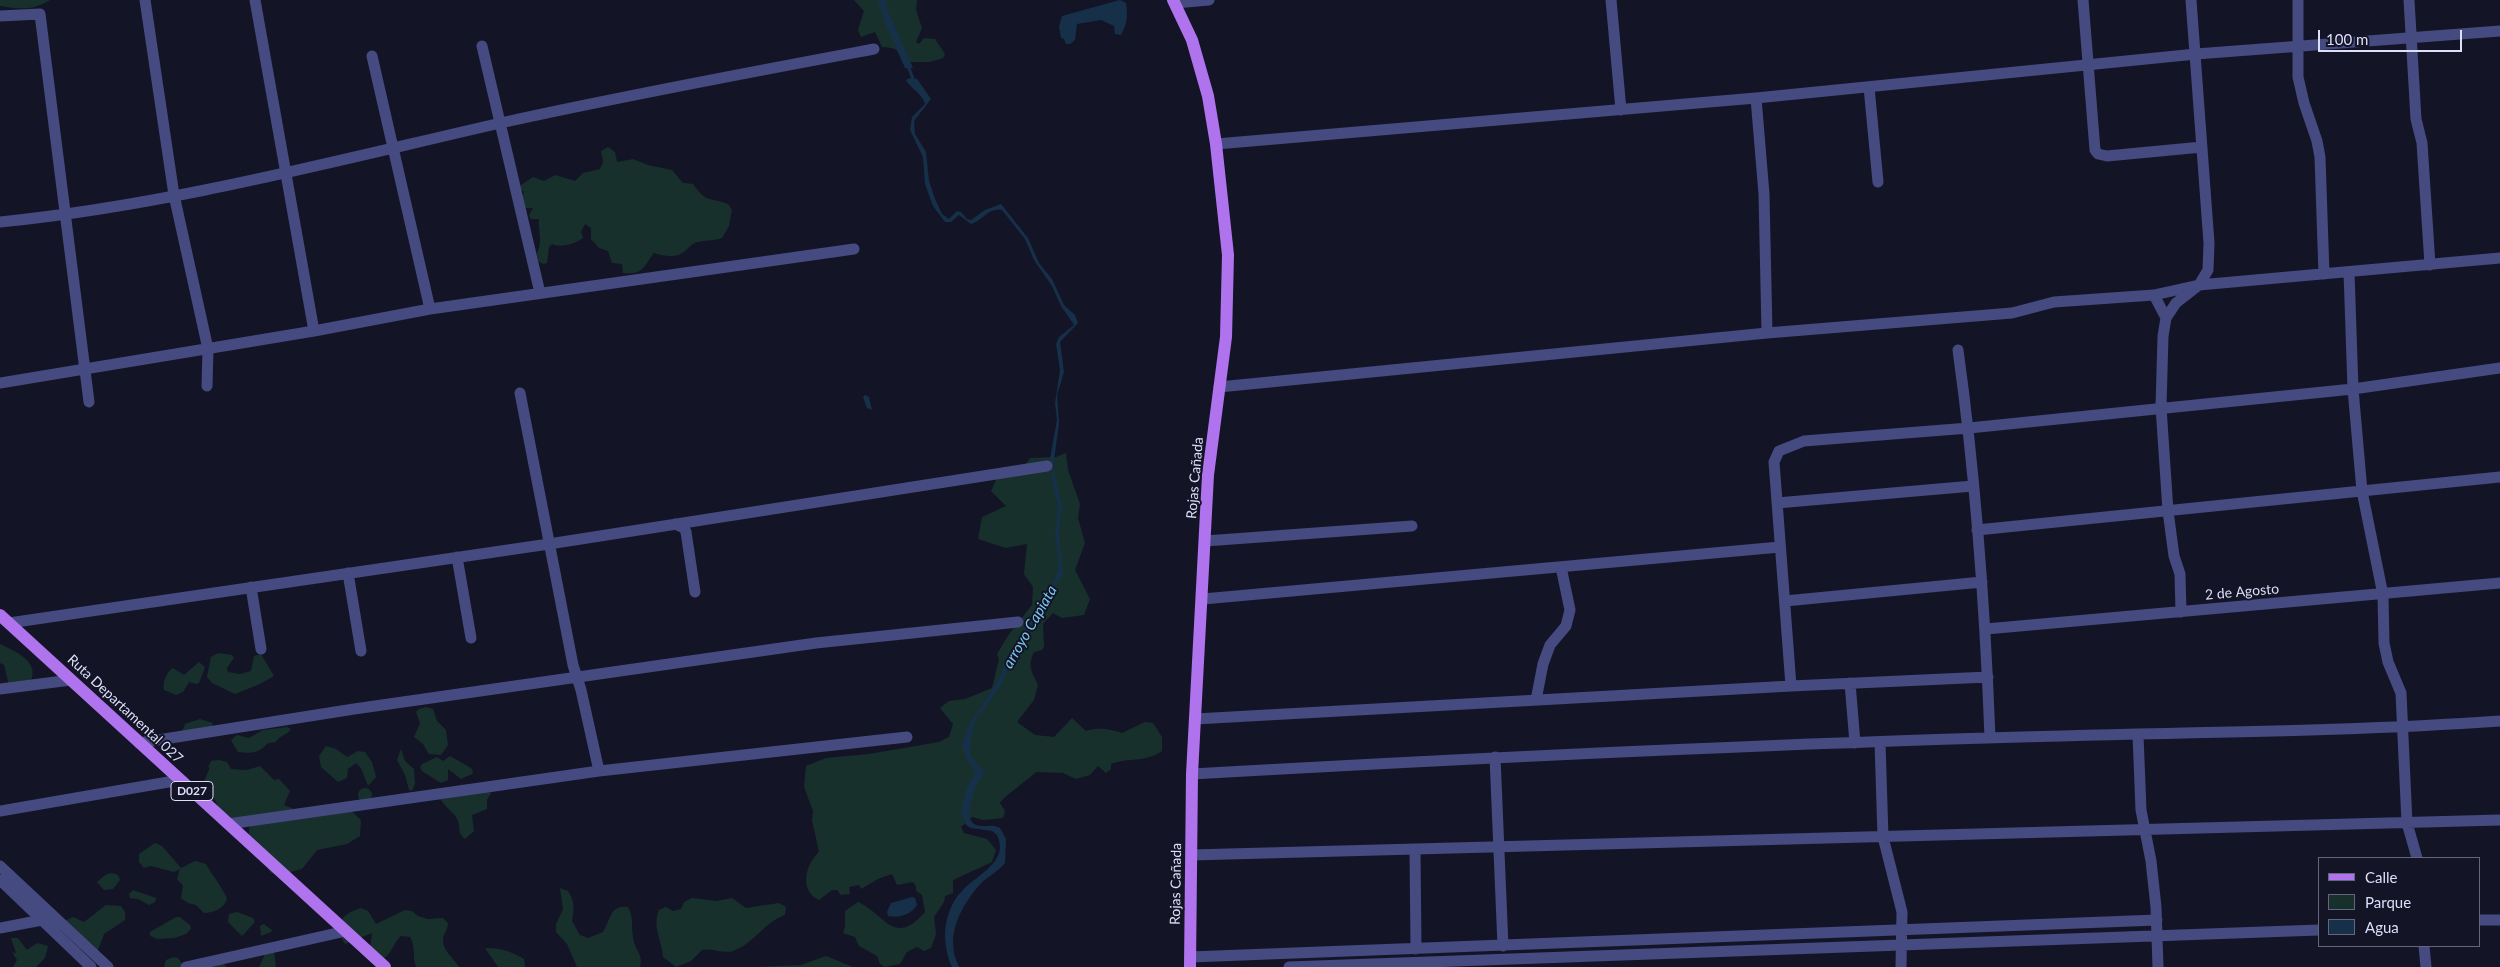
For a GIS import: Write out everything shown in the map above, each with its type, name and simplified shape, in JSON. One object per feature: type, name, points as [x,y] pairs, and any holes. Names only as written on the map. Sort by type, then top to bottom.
[{"type":"main road","name":"Rojas Cañada","points":[[1174,2],[1200,65],[1208,96],[1216,144],[1228,255],[1226,337],[1208,475],[1203,599],[1192,774],[1190,962]]},
{"type":"main road","name":"Ruta Departamental 027","points":[[4,619],[385,967]]},
{"type":"street","points":[[144,0],[174,194],[208,349],[207,386]]},
{"type":"street","points":[[255,0],[314,331]]},
{"type":"street","points":[[1174,2],[1209,0]]},
{"type":"street","points":[[1611,0],[1621,110]]},
{"type":"street","points":[[2083,0],[2095,150],[2098,154],[2107,156],[2202,147]]},
{"type":"street","points":[[2181,612],[2180,574],[2174,556],[2168,510],[2161,407],[2166,318],[2176,303],[2200,285],[2208,270],[2209,243],[2191,0]]},
{"type":"street","points":[[2298,0],[2300,46],[2298,78],[2320,156],[2324,274]]},
{"type":"street","points":[[2409,0],[2416,119],[2422,143],[2430,265]]},
{"type":"street","points":[[0,16],[40,14],[89,402]]},
{"type":"street","points":[[1216,144],[1756,98],[2196,54],[2412,36],[2500,31]]},
{"type":"street","points":[[482,46],[502,123],[540,294]]},
{"type":"street","points":[[0,222],[66,215],[174,194],[394,149],[608,99],[874,49]]},
{"type":"street","points":[[372,56],[430,309]]},
{"type":"street","points":[[1869,87],[1878,182]]},
{"type":"street","points":[[1756,98],[1764,194],[1767,333]]},
{"type":"street","points":[[0,383],[314,331],[430,309],[854,249]]},
{"type":"street","points":[[1219,386],[1767,333],[2012,313],[2054,302],[2154,295],[2200,285],[2500,258]]},
{"type":"street","points":[[2349,272],[2353,389],[2362,491],[2383,595],[2384,643],[2388,662],[2401,693],[2407,823],[2417,857]]},
{"type":"street","points":[[2154,295],[2166,318]]},
{"type":"street","points":[[1958,350],[1969,428],[1986,630],[1990,738]]},
{"type":"street","points":[[1792,686],[1774,462],[1779,451],[1788,446],[1804,441],[1969,428],[2353,389],[2500,368]]},
{"type":"street","points":[[520,393],[549,544],[599,771]]},
{"type":"street","points":[[4,619],[251,587],[549,544],[1047,466]]},
{"type":"street","points":[[1977,530],[2500,477]]},
{"type":"street","points":[[1777,503],[1973,486]]},
{"type":"street","points":[[675,524],[684,528],[686,532],[695,592]]},
{"type":"street","points":[[1205,541],[1412,526]]},
{"type":"street","points":[[1203,599],[1780,547]]},
{"type":"street","points":[[457,557],[471,638]]},
{"type":"street","points":[[1536,700],[1543,664],[1550,645],[1566,626],[1570,610],[1561,566]]},
{"type":"street","points":[[348,573],[361,651]]},
{"type":"street","points":[[1784,601],[1982,582]]},
{"type":"street","name":"2 de Agosto","points":[[1986,630],[2500,583]]},
{"type":"street","points":[[251,587],[261,649]]},
{"type":"street","points":[[139,743],[816,643],[1018,622]]},
{"type":"street","points":[[1196,719],[1988,677]]},
{"type":"street","points":[[0,689],[71,680]]},
{"type":"street","points":[[1850,683],[1855,743]]},
{"type":"street","points":[[1192,774],[1495,757],[1990,738],[2403,728],[2500,721]]},
{"type":"street","points":[[2138,735],[2141,810],[2151,861],[2158,967]]},
{"type":"street","points":[[228,824],[599,771],[907,737]]},
{"type":"street","points":[[1880,742],[1883,837],[1902,912],[1901,967]]},
{"type":"street","points":[[1495,757],[1502,946]]},
{"type":"street","points":[[0,810],[180,780]]},
{"type":"street","points":[[1191,855],[2500,820]]},
{"type":"street","points":[[1415,850],[1416,949]]},
{"type":"street","points":[[0,866],[108,967]]},
{"type":"street","points":[[0,880],[91,967]]},
{"type":"street","points":[[0,928],[42,920]]},
{"type":"street","points":[[1190,962],[1416,949],[2156,920]]},
{"type":"street","points":[[2480,920],[2500,920]]},
{"type":"street","points":[[186,967],[346,930]]},
{"type":"street","points":[[1289,967],[2318,930]]},
{"type":"street","points":[[2424,947],[2426,967]]},
{"type":"green space","points":[[0,0],[50,0],[31,8],[20,8],[0,6]]},
{"type":"green space","points":[[854,0],[917,0],[916,10],[922,28],[916,42],[919,44],[924,38],[935,39],[945,54],[943,58],[930,62],[908,62],[898,51],[882,47],[875,32],[861,37],[858,30],[864,11]]},
{"type":"green space","points":[[608,147],[615,152],[617,162],[633,159],[648,165],[672,170],[683,183],[693,184],[705,197],[728,204],[732,210],[729,226],[722,238],[692,244],[681,254],[674,256],[654,253],[639,271],[623,273],[622,264],[612,263],[608,251],[599,248],[591,239],[591,228],[585,224],[581,232],[583,238],[568,245],[552,244],[549,247],[547,263],[543,264],[538,261],[539,219],[531,219],[529,215],[533,208],[525,208],[522,199],[524,192],[520,189],[521,185],[533,177],[544,181],[555,175],[575,181],[583,173],[600,169],[603,162],[601,151]]},
{"type":"green space","points":[[1066,453],[1068,470],[1080,504],[1078,518],[1085,543],[1075,570],[1090,599],[1084,615],[1062,618],[1053,613],[1043,624],[1044,646],[1042,650],[1034,652],[1031,661],[1031,669],[1038,685],[1034,700],[1017,722],[1035,735],[1054,737],[1072,718],[1086,731],[1104,729],[1122,733],[1145,722],[1153,723],[1162,737],[1162,751],[1143,759],[1111,764],[1111,769],[1106,773],[1098,766],[1090,775],[1076,779],[1063,773],[1036,772],[1000,803],[1005,811],[1003,818],[983,820],[972,817],[961,827],[964,833],[987,839],[996,850],[992,862],[953,880],[953,893],[945,896],[944,902],[934,917],[936,934],[931,948],[924,951],[917,947],[907,952],[900,964],[885,967],[880,964],[877,956],[859,946],[855,937],[843,933],[845,911],[858,902],[890,925],[897,928],[905,927],[925,912],[922,895],[916,891],[916,886],[913,882],[897,885],[892,874],[878,879],[861,889],[859,885],[849,887],[850,894],[841,895],[837,890],[832,890],[819,900],[813,896],[809,891],[806,878],[810,864],[819,852],[812,820],[813,811],[804,787],[806,766],[826,758],[869,754],[939,742],[949,737],[953,724],[940,708],[949,701],[965,699],[992,688],[999,659],[997,654],[1009,634],[1032,605],[1033,587],[1024,574],[1027,544],[1006,548],[978,539],[982,517],[1006,506],[991,491],[1000,471],[1024,467],[1030,458],[1056,457]]},
{"type":"green space","points":[[0,644],[13,650],[29,663],[32,669],[30,682],[9,685],[4,665],[0,663]]},
{"type":"green space","points":[[218,653],[232,655],[234,658],[227,668],[228,672],[240,674],[251,671],[254,656],[261,654],[274,676],[235,694],[212,683],[207,677],[211,657]]},
{"type":"green space","points":[[199,662],[205,667],[199,683],[189,682],[183,692],[176,695],[164,690],[166,678],[173,668],[184,675]]},
{"type":"green space","points":[[426,707],[433,709],[437,721],[446,730],[448,745],[441,755],[429,754],[423,744],[414,737],[420,723],[416,712]]},
{"type":"green space","points":[[200,719],[213,723],[210,730],[182,732],[185,724]]},
{"type":"green space","points":[[287,727],[291,729],[276,742],[268,743],[255,752],[238,752],[231,740],[237,735],[249,738],[263,730]]},
{"type":"green space","points":[[326,746],[336,749],[347,757],[358,751],[365,752],[372,762],[376,777],[368,786],[361,768],[356,763],[348,769],[347,778],[338,782],[321,767],[319,756]]},
{"type":"green space","points":[[401,749],[405,761],[414,769],[415,784],[412,791],[409,790],[405,775],[397,760]]},
{"type":"green space","points":[[450,756],[471,768],[472,774],[461,779],[448,769],[448,780],[441,783],[422,771],[420,767],[422,764],[437,757],[443,761]]},
{"type":"green space","points":[[211,761],[227,762],[231,769],[247,770],[260,766],[274,780],[279,779],[290,791],[284,805],[299,811],[349,809],[361,820],[360,836],[347,844],[317,850],[302,869],[278,875],[271,873],[248,840],[250,823],[234,820],[220,810],[215,800],[202,786]]},
{"type":"green space","points":[[365,788],[370,790],[372,795],[370,800],[365,802],[360,800],[358,795],[360,790]]},
{"type":"green space","points":[[489,790],[491,793],[487,800],[487,809],[472,815],[474,831],[465,839],[460,833],[456,818],[439,796]]},
{"type":"green space","points":[[155,843],[162,846],[181,868],[195,861],[206,864],[227,899],[224,905],[215,911],[204,913],[196,905],[188,903],[181,898],[183,886],[177,879],[180,869],[174,872],[151,866],[144,868],[139,862],[139,854]]},
{"type":"green space","points":[[111,873],[118,875],[120,880],[113,889],[104,890],[97,882],[105,875]]},
{"type":"green space","points":[[560,888],[568,891],[572,898],[572,921],[580,935],[588,938],[603,932],[611,914],[617,908],[628,907],[632,918],[634,941],[641,959],[640,967],[577,967],[567,944],[556,932],[556,924],[563,909]]},
{"type":"green space","points":[[133,890],[156,898],[155,902],[149,905],[138,899],[130,898],[129,894]]},
{"type":"green space","points":[[692,898],[716,901],[732,898],[746,908],[779,903],[786,907],[785,915],[771,922],[747,943],[733,951],[702,950],[691,961],[676,967],[663,957],[657,928],[657,916],[659,910],[666,907],[673,911],[681,909],[684,902]]},
{"type":"green space","points":[[106,905],[121,906],[125,912],[125,920],[104,934],[98,950],[79,948],[72,939],[65,921],[73,917],[84,922]]},
{"type":"green space","points":[[361,908],[368,911],[376,924],[405,910],[412,911],[418,916],[428,919],[443,918],[448,923],[443,943],[459,967],[416,967],[413,944],[410,937],[401,936],[388,955],[381,960],[370,949],[372,933],[345,944],[341,937],[341,921],[348,913]]},
{"type":"green space","points":[[237,912],[253,918],[255,922],[242,936],[228,922],[229,914]]},
{"type":"green space","points":[[176,917],[180,917],[190,925],[191,929],[186,934],[174,938],[158,939],[150,936],[150,932]]},
{"type":"green space","points":[[264,924],[273,931],[261,936],[260,926]]},
{"type":"green space","points":[[11,938],[18,938],[27,950],[37,943],[48,946],[45,958],[36,967],[13,967],[17,960],[12,952],[16,953]]},
{"type":"green space","points":[[485,948],[501,949],[515,954],[524,959],[525,967],[498,967]]},
{"type":"green space","points":[[274,952],[276,967],[259,967],[265,954]]},
{"type":"green space","points":[[826,956],[853,967],[756,967],[801,965]]},
{"type":"green space","points":[[174,957],[178,958],[182,964],[223,962],[226,967],[164,967],[166,960]]},
{"type":"water","points":[[878,0],[885,0],[889,14],[913,68],[905,68],[885,23]]},
{"type":"water","points":[[1120,0],[1126,3],[1127,12],[1126,23],[1121,35],[1115,34],[1114,26],[1101,20],[1077,24],[1075,40],[1070,44],[1066,44],[1064,39],[1061,38],[1059,26],[1062,16]]},
{"type":"water","points":[[910,78],[917,79],[931,99],[914,121],[915,134],[926,152],[929,181],[942,214],[949,219],[957,211],[971,220],[985,210],[1001,204],[1028,238],[1039,263],[1052,279],[1064,305],[1075,315],[1078,323],[1060,342],[1064,372],[1057,395],[1059,423],[1053,468],[1062,505],[1059,531],[1063,574],[1034,618],[1024,643],[1015,652],[1002,684],[975,721],[971,738],[970,756],[984,770],[971,800],[970,818],[976,825],[1000,828],[1006,839],[1005,863],[979,885],[959,916],[953,936],[953,946],[959,967],[952,967],[946,946],[945,933],[950,910],[962,891],[996,860],[1000,844],[997,835],[992,831],[971,828],[966,825],[961,811],[968,784],[975,774],[962,746],[967,728],[1000,677],[1006,657],[1022,638],[1025,625],[1051,587],[1058,570],[1059,561],[1055,534],[1058,504],[1053,489],[1050,459],[1057,420],[1055,403],[1060,370],[1056,344],[1059,337],[1074,325],[1061,306],[1052,286],[1034,260],[1025,239],[1002,210],[989,212],[971,224],[959,215],[951,222],[945,222],[933,206],[925,184],[923,157],[910,130],[912,117],[925,104],[924,100],[906,80]]},
{"type":"water","points":[[865,395],[869,397],[872,410],[867,408],[863,397]]},
{"type":"water","points":[[912,897],[915,898],[917,905],[911,911],[896,917],[888,916],[887,912],[891,903]]},
{"type":"waterway","name":"arroyo Capiata","points":[[908,66],[914,81]]}]
